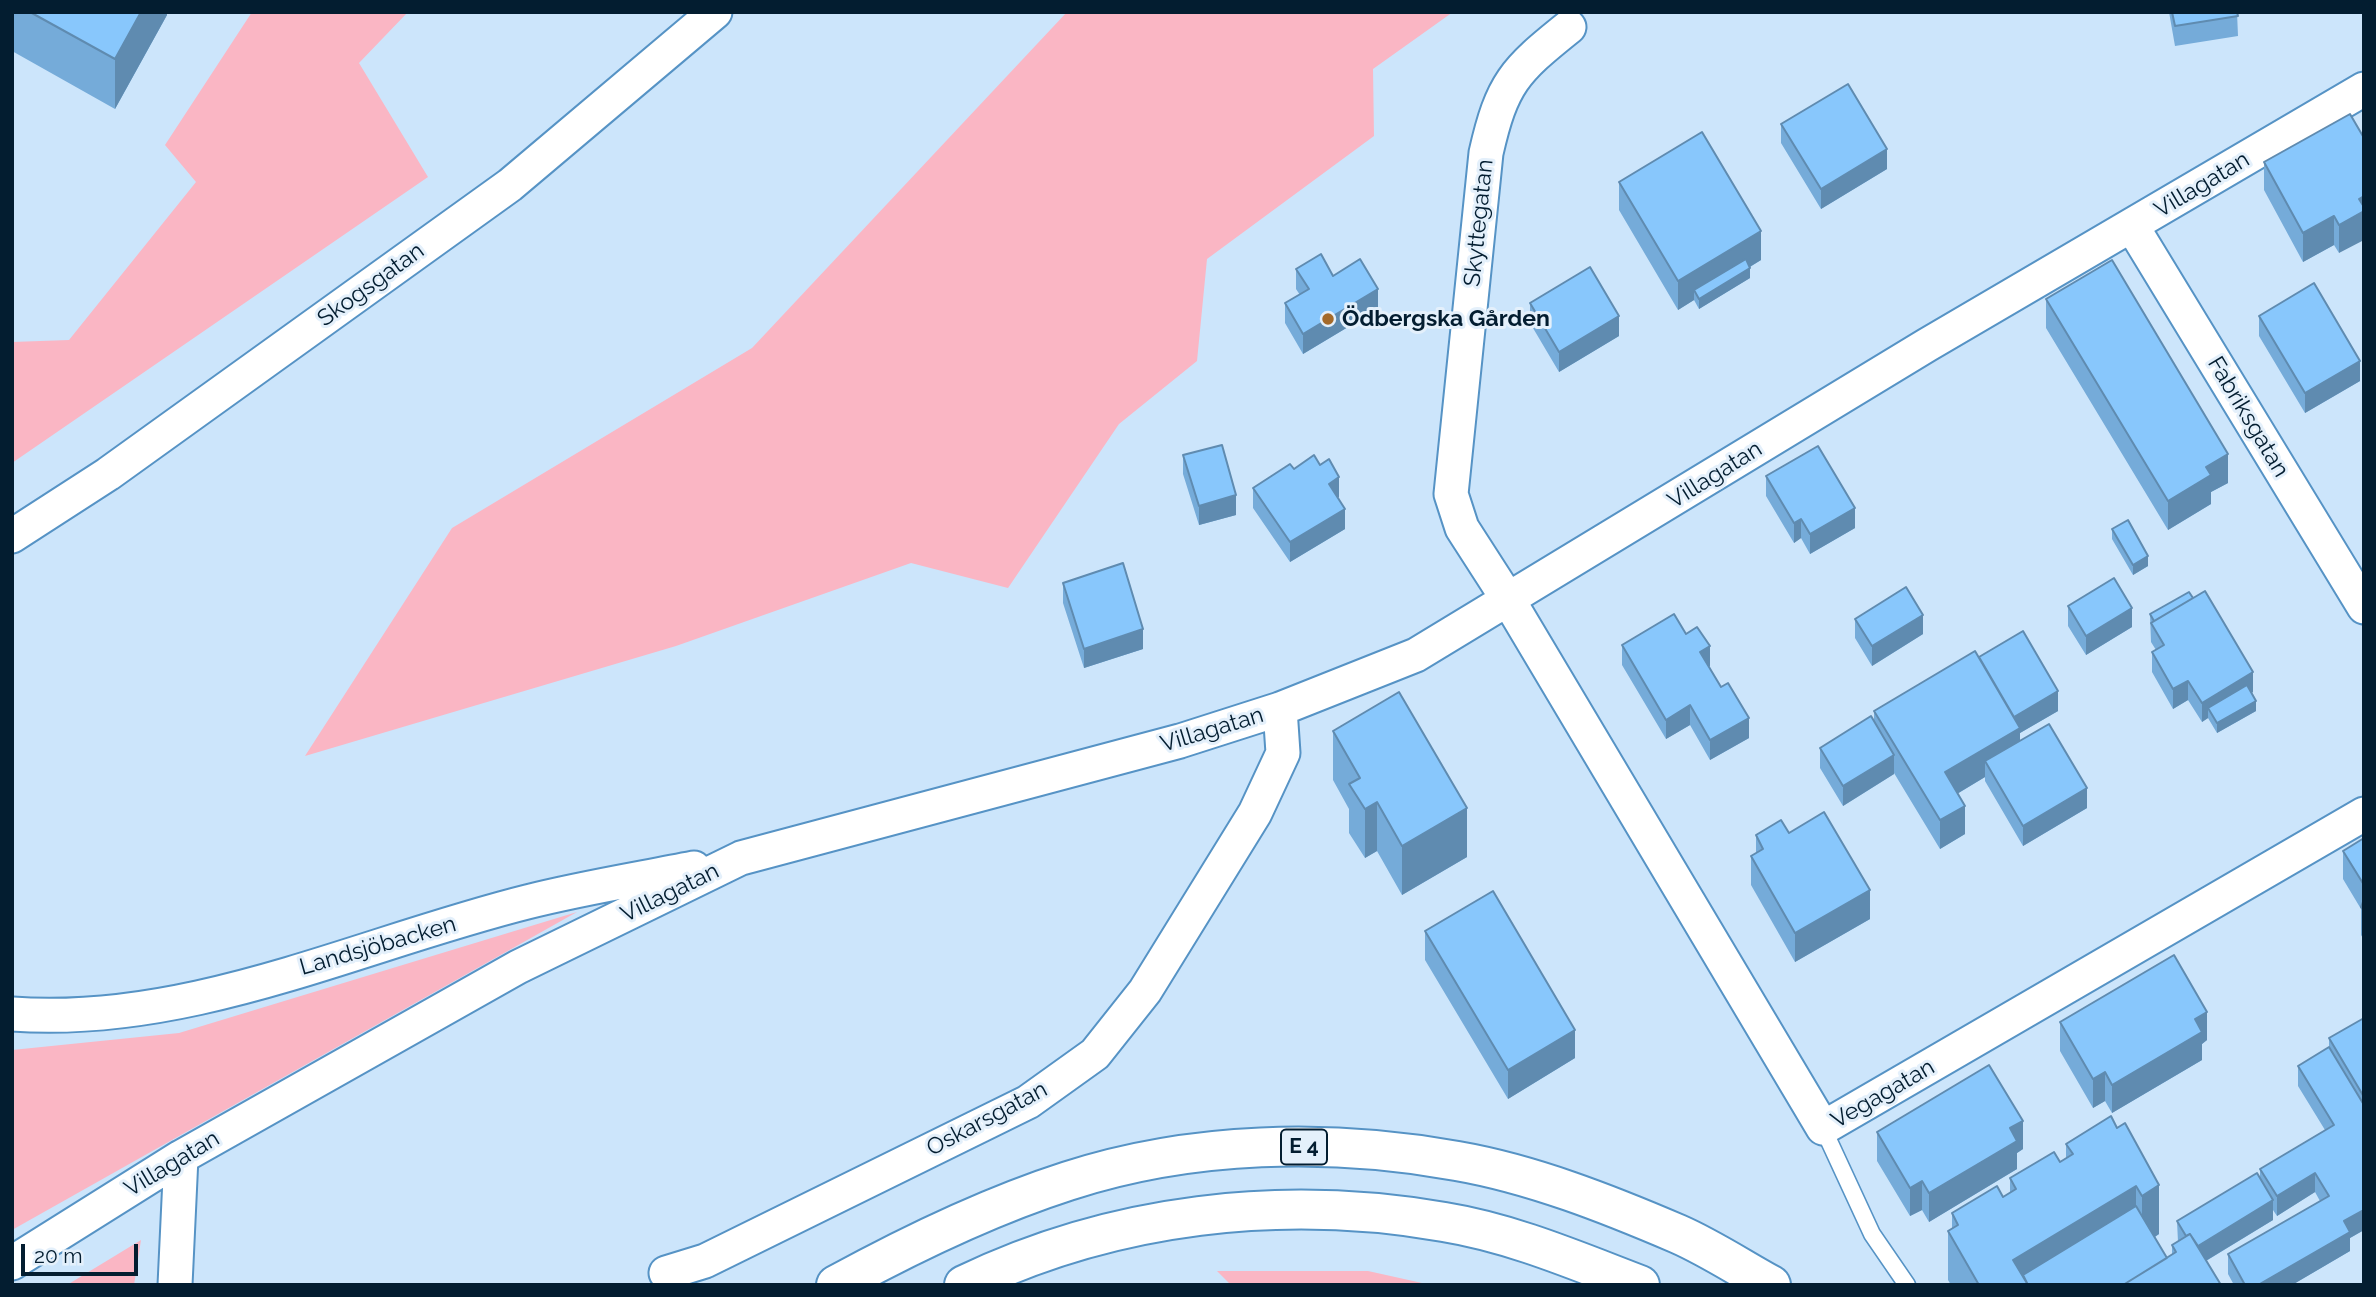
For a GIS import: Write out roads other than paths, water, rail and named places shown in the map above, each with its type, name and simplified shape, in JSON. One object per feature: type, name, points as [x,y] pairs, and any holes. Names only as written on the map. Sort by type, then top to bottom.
[{"type":"highway","name":"E 4","points":[[836,1285],[987,1210],[1071,1180],[1163,1159],[1261,1147],[1352,1148],[1458,1161],[1574,1193],[1680,1235],[1771,1285]]},
{"type":"highway","points":[[964,1285],[999,1268],[1090,1236],[1178,1218],[1267,1210],[1348,1211],[1446,1222],[1544,1248],[1640,1285]]},
{"type":"street","name":"Skogsgatan","points":[[12,536],[108,474],[510,185],[715,12]]},
{"type":"street","name":"Skyttegatan","points":[[1509,601],[1462,528],[1451,494],[1451,470],[1486,153],[1496,108],[1510,80],[1573,23]]},
{"type":"street","name":"Villagatan","points":[[12,1262],[181,1157],[518,967],[741,858],[1180,741],[1280,709],[1416,655],[1927,345],[2364,89]]},
{"type":"street","name":"Fabriksgatan","points":[[2132,226],[2364,607]]},
{"type":"street","name":"Vegagatan","points":[[1509,601],[1823,1128],[2364,814]]},
{"type":"street","name":"Oskarsgatan","points":[[666,1273],[705,1261],[1028,1102],[1095,1054],[1146,991],[1255,813],[1283,753],[1280,709]]},
{"type":"street","name":"Landsjöbacken","points":[[12,1014],[47,1016],[187,1000],[528,902],[741,858]]},
{"type":"street","points":[[175,1285],[181,1157]]},
{"type":"lane","points":[[1823,1128],[1872,1234],[1907,1285]]},
{"type":"place","name":"Ödbergska Gården","points":[[1328,319]]}]
